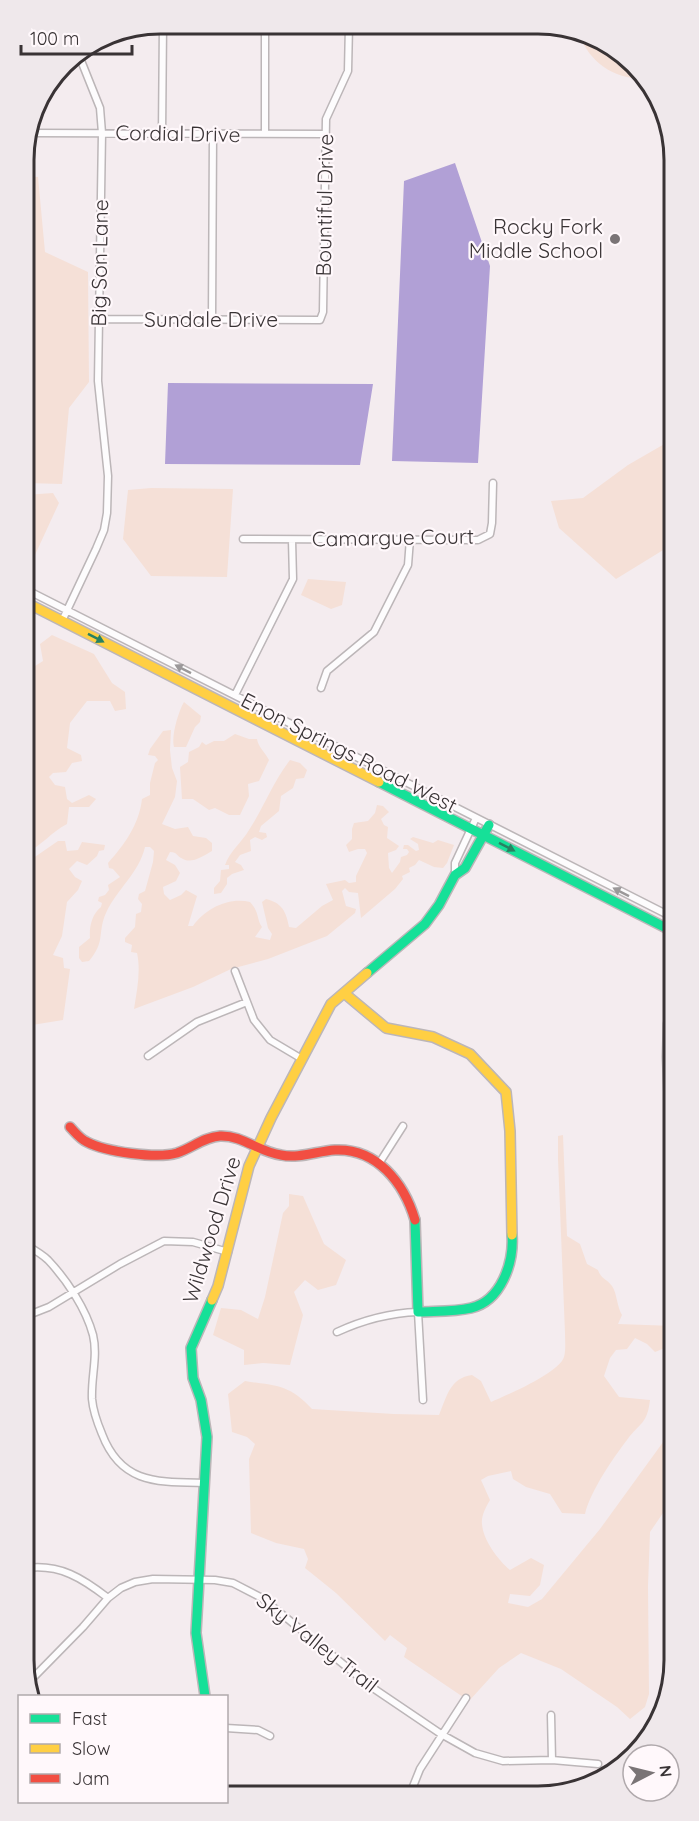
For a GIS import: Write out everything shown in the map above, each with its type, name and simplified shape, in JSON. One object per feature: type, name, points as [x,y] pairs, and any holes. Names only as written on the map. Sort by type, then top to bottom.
[{"type":"street","name":"Bountiful Drive","points":[[322,317],[326,119],[348,71],[349,34]]},
{"type":"street","points":[[162,134],[163,35]]},
{"type":"street","points":[[265,35],[265,135]]},
{"type":"street","name":"Big Son Lane","points":[[62,621],[104,530],[107,513],[108,476],[98,381],[102,133],[100,108],[82,62]]},
{"type":"street","name":"Cordial Drive","points":[[38,133],[326,134]]},
{"type":"street","points":[[212,320],[213,134]]},
{"type":"street","name":"Sundale Drive","points":[[99,319],[321,320],[322,317]]},
{"type":"street","name":"Camargue Court","points":[[243,538],[478,540],[490,534],[493,483]]},
{"type":"street","points":[[321,688],[327,671],[374,632],[408,564],[410,539]]},
{"type":"street","points":[[235,695],[293,579],[292,540]]},
{"type":"street","name":"Enon Springs Road West","points":[[35,594],[664,913]]},
{"type":"street","points":[[35,607],[664,927]]},
{"type":"street","name":"Wildwood Drive","points":[[455,875],[455,863],[476,818]]},
{"type":"street","name":"Wildwood Drive","points":[[205,1695],[196,1633],[207,1437],[201,1400],[193,1378],[191,1348],[217,1288],[249,1166],[331,1004],[425,924],[439,905],[455,875],[465,868],[489,825]]},
{"type":"street","points":[[235,971],[254,1020],[270,1040],[302,1059]]},
{"type":"street","points":[[337,1332],[358,1322],[393,1313],[472,1308],[496,1293],[507,1271],[513,1248],[510,1131],[506,1092],[478,1061],[464,1050],[432,1037],[386,1028],[344,993]]},
{"type":"street","points":[[148,1056],[196,1022],[247,1002]]},
{"type":"street","points":[[380,1162],[403,1126]]},
{"type":"street","points":[[70,1127],[85,1142],[109,1149],[162,1155],[174,1154],[199,1141],[218,1136],[230,1136],[284,1156],[326,1150],[351,1151],[380,1162],[404,1191],[415,1218],[417,1312],[423,1400]]},
{"type":"street","points":[[34,1313],[49,1307],[120,1264],[164,1242],[193,1242],[228,1252]]},
{"type":"street","points":[[34,1250],[48,1259],[73,1293],[89,1323],[94,1342],[92,1398],[95,1418],[105,1443],[117,1462],[134,1474],[149,1479],[204,1483]]},
{"type":"street","points":[[34,1568],[53,1568],[68,1572],[108,1598]]},
{"type":"street","name":"Sky Valley Trail","points":[[36,1675],[108,1598],[122,1588],[135,1582],[153,1579],[233,1583],[262,1598],[370,1686],[441,1734],[475,1753],[503,1761],[552,1760],[598,1764]]},
{"type":"street","points":[[413,1786],[420,1769],[441,1734],[466,1698]]},
{"type":"street","points":[[551,1715],[552,1760]]},
{"type":"street","points":[[228,1728],[258,1730],[270,1736]]},
{"type":"shaded area","points":[[584,44],[609,56],[633,78],[622,76],[604,67],[589,53]]},
{"type":"shaded area","points":[[455,163],[490,266],[478,463],[392,461],[404,181]]},
{"type":"shaded area","points":[[35,177],[38,177],[45,252],[88,272],[89,382],[69,408],[62,484],[35,483]]},
{"type":"shaded area","points":[[168,383],[373,384],[360,465],[165,464]]},
{"type":"shaded area","points":[[664,444],[664,550],[616,579],[559,528],[551,501],[583,498],[628,465]]},
{"type":"shaded area","points":[[233,489],[227,577],[151,576],[123,539],[128,490]]},
{"type":"shaded area","points":[[53,493],[59,503],[35,555],[35,494]]},
{"type":"shaded area","points":[[308,579],[346,582],[342,605],[331,609],[301,595]]},
{"type":"shaded area","points":[[52,635],[94,654],[112,683],[125,692],[126,709],[115,711],[110,701],[87,701],[70,723],[67,748],[81,755],[82,761],[72,763],[66,772],[53,773],[49,777],[55,785],[65,787],[67,799],[72,803],[89,795],[96,799],[89,807],[69,807],[67,824],[35,848],[35,666],[43,661],[40,644]]},
{"type":"shaded area","points":[[184,702],[201,716],[200,722],[195,727],[186,747],[174,747],[173,737]]},
{"type":"shaded area","points":[[171,730],[172,768],[177,781],[175,797],[162,824],[175,829],[188,827],[193,836],[206,838],[212,843],[212,851],[198,859],[186,860],[170,852],[166,860],[175,865],[180,873],[176,881],[163,887],[164,894],[170,900],[186,890],[197,896],[188,926],[193,926],[204,914],[225,903],[250,902],[262,927],[255,937],[270,940],[272,934],[268,928],[262,902],[266,899],[280,905],[285,912],[289,927],[296,928],[322,906],[333,900],[326,884],[345,880],[349,883],[356,882],[356,876],[367,853],[365,849],[349,852],[346,845],[352,839],[354,823],[368,821],[375,813],[377,805],[383,806],[389,812],[381,819],[388,827],[387,838],[399,846],[388,853],[389,868],[392,873],[401,857],[409,852],[403,849],[404,845],[416,851],[419,850],[418,844],[410,839],[413,837],[433,843],[438,840],[454,845],[447,863],[443,868],[434,867],[419,860],[409,868],[410,872],[402,876],[403,879],[395,889],[361,918],[358,893],[349,892],[345,888],[342,891],[346,906],[356,909],[355,913],[327,936],[268,959],[231,969],[193,987],[134,1009],[139,967],[137,953],[131,952],[132,945],[125,942],[125,938],[135,927],[136,914],[141,912],[142,904],[138,899],[139,894],[145,891],[153,862],[154,851],[150,847],[145,847],[138,865],[106,913],[98,948],[89,961],[82,962],[79,958],[79,947],[90,938],[92,921],[102,903],[98,901],[99,897],[105,895],[109,890],[108,885],[120,877],[109,868],[108,863],[130,834],[138,817],[142,799],[150,795],[150,783],[155,763],[158,760],[155,756],[148,755],[150,749],[163,731]]},
{"type":"shaded area","points":[[235,734],[257,739],[269,760],[259,781],[248,784],[249,796],[240,815],[229,815],[215,808],[209,810],[193,799],[182,799],[180,767],[188,762],[189,752],[199,747],[202,742],[206,745],[214,741],[224,741]]},
{"type":"shaded area","points":[[290,760],[300,763],[307,770],[304,778],[296,779],[293,788],[281,796],[279,811],[261,826],[259,832],[266,833],[267,837],[262,840],[255,837],[250,840],[251,851],[240,855],[235,862],[244,870],[227,878],[227,884],[221,893],[214,894],[214,888],[220,881],[221,870],[229,869],[229,865],[225,865],[227,860],[249,830]]},
{"type":"shaded area","points":[[58,841],[65,841],[67,851],[78,850],[82,842],[105,845],[104,850],[99,851],[87,865],[77,861],[69,869],[75,877],[82,881],[78,890],[67,902],[62,936],[53,955],[63,958],[64,968],[70,969],[63,1020],[34,1025],[35,857]]},
{"type":"shaded area","points":[[563,1135],[567,1236],[580,1244],[587,1264],[598,1270],[612,1286],[622,1315],[618,1324],[664,1326],[664,1348],[655,1352],[647,1344],[635,1338],[627,1349],[616,1350],[610,1358],[604,1376],[619,1397],[650,1400],[649,1408],[645,1419],[609,1466],[585,1514],[562,1513],[550,1494],[526,1487],[513,1479],[511,1471],[488,1476],[481,1480],[490,1500],[483,1515],[482,1524],[485,1537],[492,1549],[510,1570],[531,1558],[544,1565],[540,1585],[530,1596],[510,1594],[508,1603],[528,1607],[542,1599],[600,1529],[664,1441],[664,1512],[650,1532],[649,1694],[645,1707],[630,1719],[617,1707],[561,1669],[521,1653],[499,1668],[469,1701],[404,1657],[407,1648],[390,1635],[385,1641],[336,1593],[305,1568],[308,1559],[304,1549],[276,1543],[251,1533],[249,1459],[255,1444],[247,1437],[232,1432],[228,1394],[245,1381],[282,1387],[296,1395],[312,1409],[439,1415],[450,1389],[465,1377],[472,1375],[481,1381],[491,1402],[532,1383],[553,1370],[564,1357],[565,1345],[558,1136]]},
{"type":"shaded area","points":[[289,1194],[303,1196],[324,1244],[346,1260],[336,1285],[318,1290],[305,1280],[294,1292],[303,1315],[290,1365],[263,1363],[244,1365],[244,1350],[213,1335],[221,1308],[241,1310],[258,1319],[283,1213],[289,1206]]},
{"type":"traffic: fast","points":[[379,782],[664,927]]},
{"type":"traffic: fast","points":[[367,973],[425,924],[439,905],[455,875],[465,868],[489,825]]},
{"type":"traffic: fast","points":[[415,1220],[418,1312],[471,1308],[490,1298],[498,1289],[508,1269],[512,1235]]},
{"type":"traffic: fast","points":[[205,1695],[196,1633],[207,1437],[201,1400],[193,1378],[191,1348],[212,1300]]},
{"type":"traffic: slow","points":[[35,607],[379,782]]},
{"type":"traffic: slow","points":[[212,1300],[218,1286],[249,1166],[271,1118],[331,1004],[367,973]]},
{"type":"traffic: slow","points":[[344,993],[386,1028],[433,1037],[470,1054],[506,1092],[510,1131],[512,1235]]},
{"type":"traffic: jam","points":[[70,1127],[82,1139],[96,1146],[145,1155],[177,1153],[209,1138],[220,1136],[236,1138],[273,1153],[288,1156],[335,1150],[350,1151],[364,1155],[387,1170],[404,1193],[415,1220]]},
{"type":"place","name":"Rocky Fork Middle School","points":[[615,239]]}]
